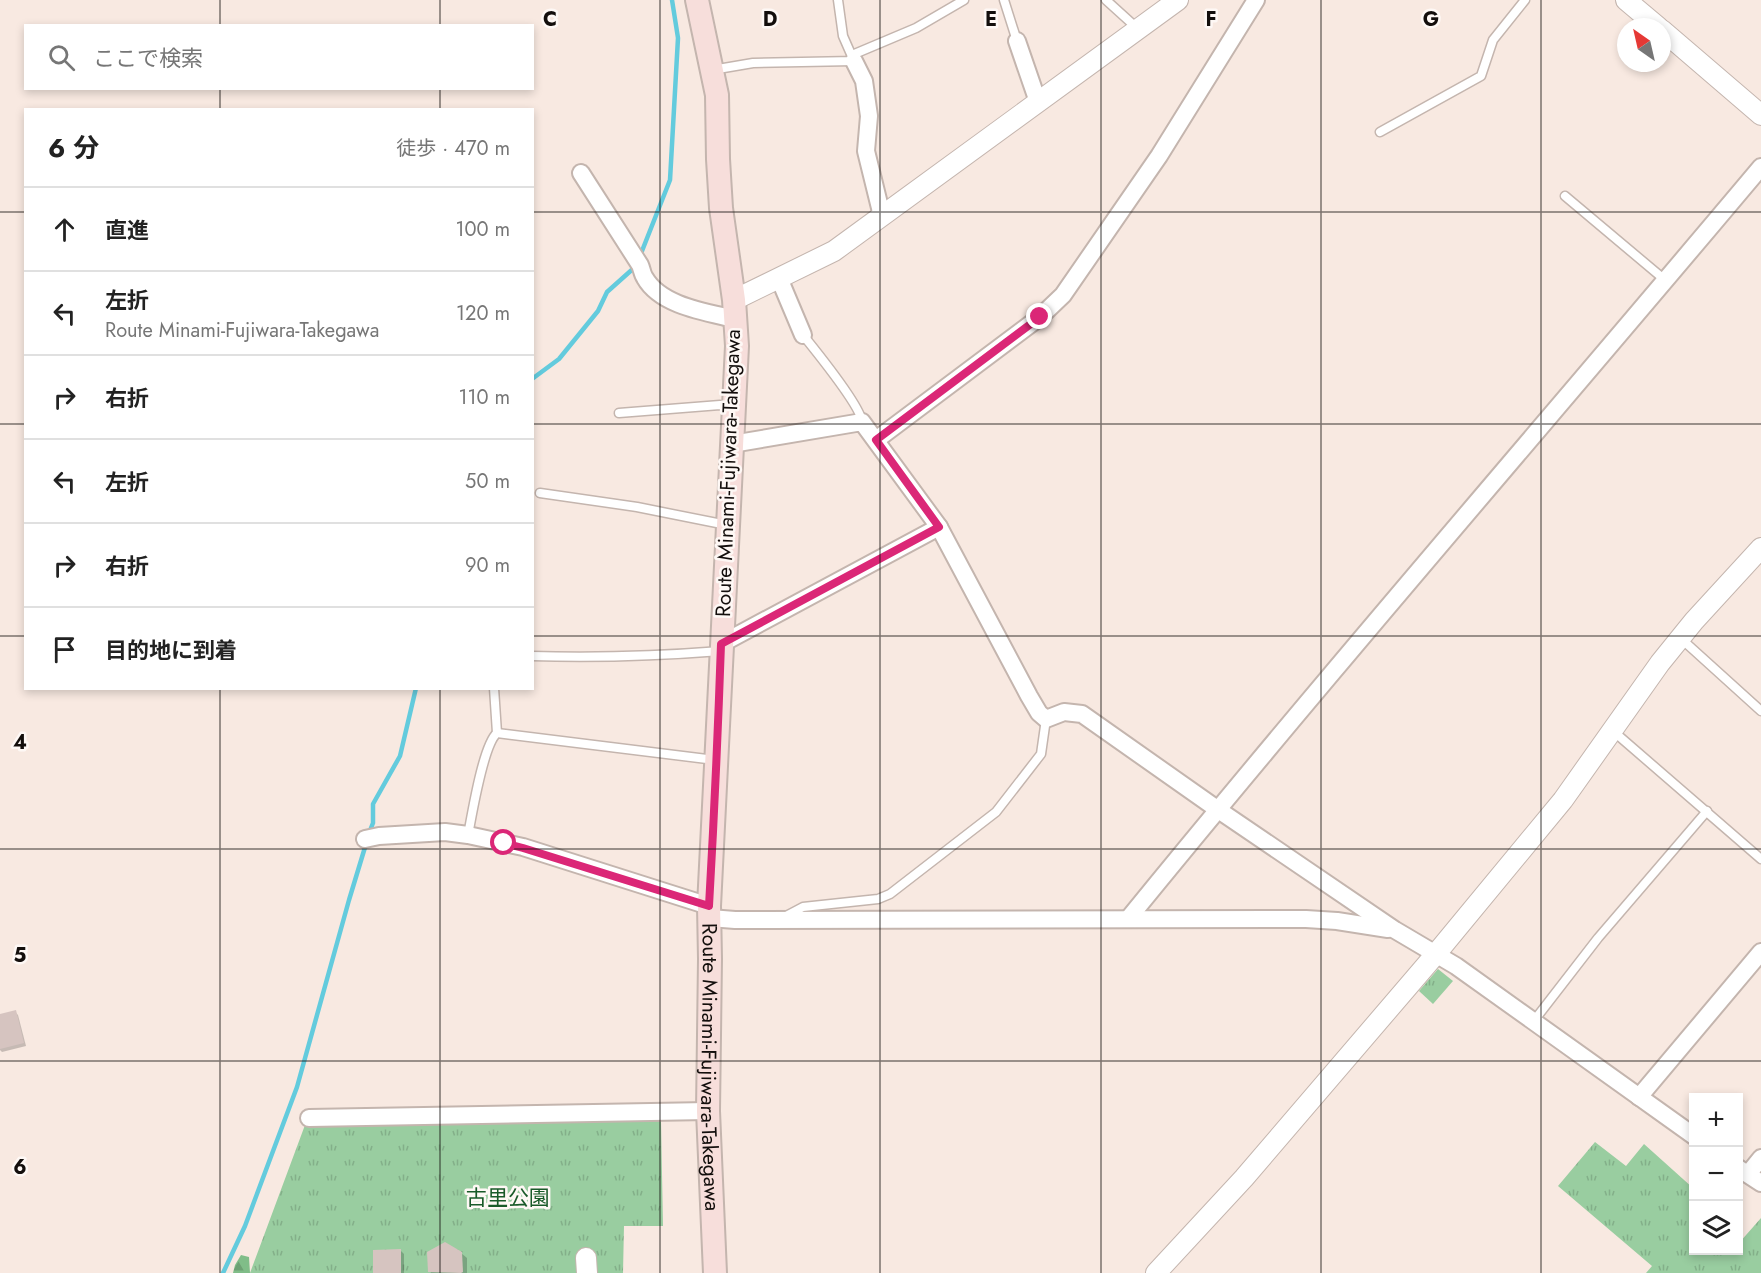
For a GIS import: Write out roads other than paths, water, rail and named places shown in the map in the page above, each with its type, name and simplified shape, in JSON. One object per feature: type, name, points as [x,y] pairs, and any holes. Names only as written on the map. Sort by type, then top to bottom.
[{"type":"main road","name":"Route Minami-Fujiwara-Takegawa","points":[[697,0],[717,95],[721,208],[737,346],[709,912],[708,1111],[715,1273]]},
{"type":"street","points":[[581,173],[640,265],[644,278],[653,288],[666,298],[683,306],[734,309],[779,278],[834,250],[1178,0]]},
{"type":"street","points":[[876,440],[1040,317],[1064,295],[1159,156],[1256,0]]},
{"type":"street","points":[[1626,0],[1647,18]]},
{"type":"street","points":[[1671,38],[1761,115]]},
{"type":"street","points":[[1017,41],[1038,102]]},
{"type":"street","points":[[853,58],[864,81],[869,116],[866,151],[882,216]]},
{"type":"street","points":[[1128,919],[1367,629],[1761,167]]},
{"type":"street","points":[[779,278],[802,335]]},
{"type":"street","points":[[732,444],[862,422],[939,527],[1029,696],[1046,719],[1064,712],[1082,714],[1395,930],[1456,966],[1689,1132]]},
{"type":"street","points":[[721,648],[939,527]]},
{"type":"street","points":[[1156,1273],[1244,1178],[1435,955],[1563,800],[1673,646],[1761,548]]},
{"type":"street","points":[[369,838],[445,832],[468,835],[523,848],[735,920],[1306,919],[1337,921],[1395,930]]},
{"type":"street","points":[[1639,1097],[1761,952]]},
{"type":"street","points":[[309,1118],[708,1111]]},
{"type":"street","points":[[1749,1175],[1761,1158]]},
{"type":"lane","points":[[838,0],[843,36],[853,58]]},
{"type":"lane","points":[[711,70],[753,63],[853,58],[916,28],[964,0]]},
{"type":"lane","points":[[1004,0],[1017,41]]},
{"type":"lane","points":[[1106,0],[1138,29]]},
{"type":"lane","points":[[1380,132],[1481,76],[1493,40],[1525,0]]},
{"type":"lane","points":[[1565,196],[1665,280]]},
{"type":"lane","points":[[802,335],[851,399],[862,416],[862,422]]},
{"type":"lane","points":[[619,413],[720,405],[734,408]]},
{"type":"lane","points":[[540,493],[637,507],[728,525]]},
{"type":"lane","points":[[1687,644],[1761,711]]},
{"type":"lane","points":[[534,656],[650,657],[721,648]]},
{"type":"lane","points":[[468,835],[487,750],[497,733],[494,690]]},
{"type":"lane","points":[[780,920],[803,907],[878,899],[890,894],[996,812],[1041,754],[1046,719]]},
{"type":"lane","points":[[497,733],[715,760]]},
{"type":"lane","points":[[1620,737],[1761,859]]},
{"type":"lane","points":[[1532,1022],[1598,938],[1707,811]]},
{"type":"waterway","points":[[640,256],[670,180],[678,38],[672,0]]},
{"type":"waterway","points":[[534,378],[559,359],[598,311],[607,292],[635,267]]},
{"type":"waterway","points":[[369,833],[373,823],[373,804],[400,756],[416,690]]},
{"type":"waterway","points":[[223,1273],[245,1226],[297,1087],[366,844]]},
{"type":"park label","name":"古里公園","points":[[508,1198]]}]
